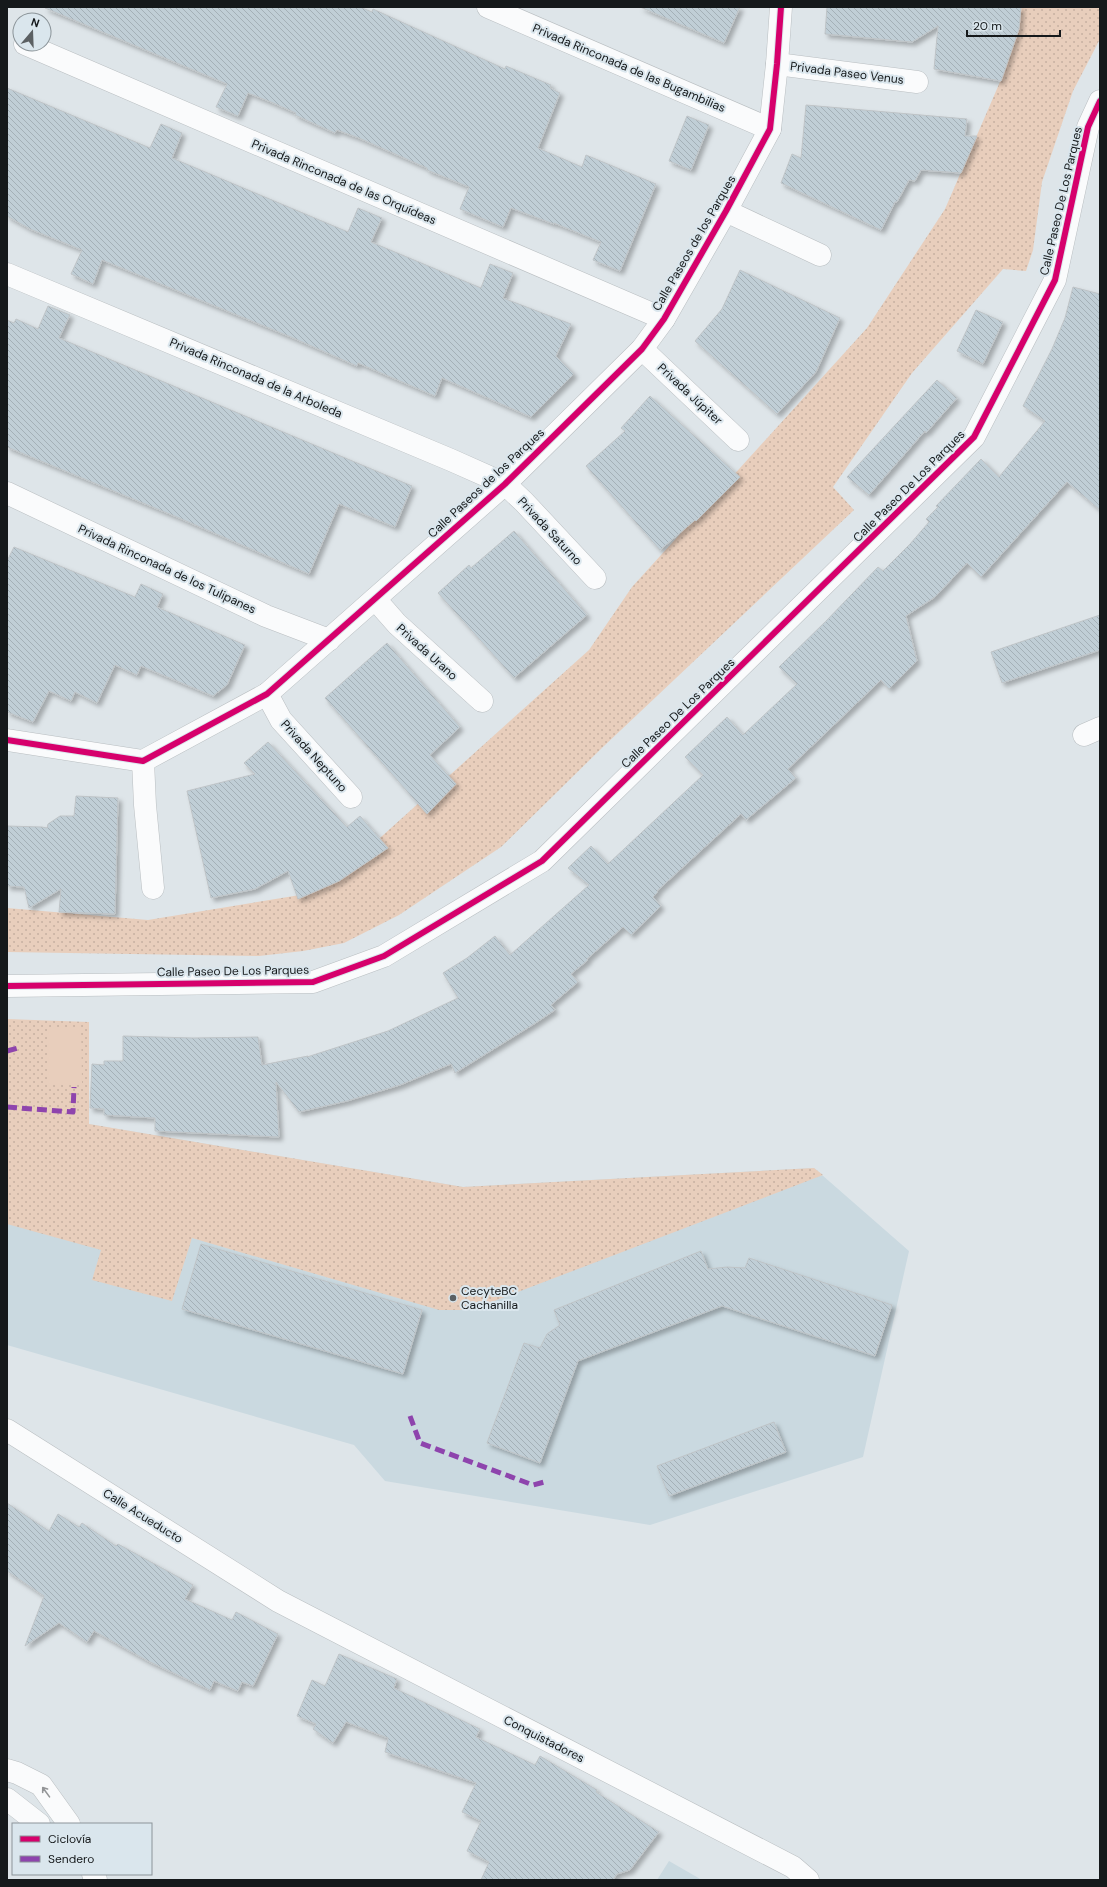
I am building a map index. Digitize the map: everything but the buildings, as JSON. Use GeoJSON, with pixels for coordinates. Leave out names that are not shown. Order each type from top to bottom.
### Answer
{"type":"FeatureCollection","features":[{"type":"Feature","properties":{"kind":"street","name":"Privada Rinconada de las Bugambilias"},"geometry":{"type":"LineString","coordinates":[[488,7],[770,129]]}},
{"type":"Feature","properties":{"kind":"street","name":"Calle Paseos de los Parques"},"geometry":{"type":"LineString","coordinates":[[143,761],[267,694],[505,484],[642,349],[664,319],[726,211],[770,129],[781,7]]}},
{"type":"Feature","properties":{"kind":"street","name":"Privada Rinconada de las Orquídeas"},"geometry":{"type":"LineString","coordinates":[[44,52],[664,319]]}},
{"type":"Feature","properties":{"kind":"street","name":"Privada Paseo Venus"},"geometry":{"type":"LineString","coordinates":[[777,64],[917,82]]}},
{"type":"Feature","properties":{"kind":"street","name":"Calle Paseo De Los Parques"},"geometry":{"type":"LineString","coordinates":[[7,986],[313,982],[384,956],[542,861],[974,437],[1055,280],[1088,127],[1100,101]]}},
{"type":"Feature","properties":{"kind":"street"},"geometry":{"type":"LineString","coordinates":[[726,211],[820,255]]}},
{"type":"Feature","properties":{"kind":"street","name":"Privada Rinconada de la Arboleda"},"geometry":{"type":"LineString","coordinates":[[7,274],[505,484]]}},
{"type":"Feature","properties":{"kind":"street","name":"Privada Júpiter"},"geometry":{"type":"LineString","coordinates":[[642,349],[738,440]]}},
{"type":"Feature","properties":{"kind":"street","name":"Privada Saturno"},"geometry":{"type":"LineString","coordinates":[[505,484],[524,502],[595,578]]}},
{"type":"Feature","properties":{"kind":"street","name":"Privada Rinconada de los Tulipanes"},"geometry":{"type":"LineString","coordinates":[[7,493],[266,616],[329,640]]}},
{"type":"Feature","properties":{"kind":"street","name":"Privada Urano"},"geometry":{"type":"LineString","coordinates":[[375,599],[397,624],[482,701]]}},
{"type":"Feature","properties":{"kind":"street","name":"Privada Neptuno"},"geometry":{"type":"LineString","coordinates":[[267,694],[281,720],[351,797]]}},
{"type":"Feature","properties":{"kind":"street"},"geometry":{"type":"LineString","coordinates":[[7,740],[143,761],[145,805],[153,888]]}},
{"type":"Feature","properties":{"kind":"street","name":"Calle Acueducto"},"geometry":{"type":"LineString","coordinates":[[7,1430],[278,1601]]}},
{"type":"Feature","properties":{"kind":"street","name":"Conquistadores"},"geometry":{"type":"LineString","coordinates":[[278,1601],[793,1867],[808,1880]]}},
{"type":"Feature","properties":{"kind":"street"},"geometry":{"type":"LineString","coordinates":[[7,1770],[17,1773],[41,1785],[68,1823]]}},
{"type":"Feature","properties":{"kind":"street"},"geometry":{"type":"LineString","coordinates":[[7,1799],[37,1823]]}},
{"type":"Feature","properties":{"kind":"shaded area"},"geometry":{"type":"Polygon","coordinates":[[[1021,7],[1100,7],[1100,39],[1073,91],[1042,182],[1033,250],[1026,271],[1003,269],[912,373],[833,487],[854,510],[604,746],[501,847],[399,915],[344,943],[303,951],[259,956],[7,952],[7,908],[148,920],[300,895],[332,881],[589,650],[632,587],[867,328],[945,209],[1006,68],[1021,7]]]}},
{"type":"Feature","properties":{"kind":"shaded area"},"geometry":{"type":"Polygon","coordinates":[[[7,1019],[89,1022],[89,1124],[463,1187],[814,1168],[823,1175],[471,1310],[439,1310],[192,1238],[172,1301],[92,1280],[101,1250],[7,1224],[7,1019]]]}},
{"type":"Feature","properties":{"kind":"shaded area"},"geometry":{"type":"Polygon","coordinates":[[[48,1029],[81,1029],[82,1083],[49,1083],[48,1029]]]}},
{"type":"Feature","properties":{"kind":"shaded area","name":"CecyteBC Cachanilla"},"geometry":{"type":"Polygon","coordinates":[[[7,1117],[88,1124],[463,1187],[814,1168],[909,1251],[863,1457],[650,1525],[385,1481],[354,1445],[7,1345],[7,1117]]]}},
{"type":"Feature","properties":{"kind":"shaded area"},"geometry":{"type":"Polygon","coordinates":[[[669,1861],[702,1880],[657,1880],[669,1861]]]}},
{"type":"Feature","properties":{"kind":"marked path"},"geometry":{"type":"LineString","coordinates":[[7,1051],[18,1048]]}},
{"type":"Feature","properties":{"kind":"marked path"},"geometry":{"type":"LineString","coordinates":[[7,1107],[73,1112],[74,1087]]}},
{"type":"Feature","properties":{"kind":"marked path"},"geometry":{"type":"LineString","coordinates":[[410,1416],[420,1443],[533,1485],[548,1481]]}},
{"type":"Feature","properties":{"kind":"cycle path"},"geometry":{"type":"LineString","coordinates":[[7,740],[143,761],[267,694],[505,484],[642,349],[664,319],[726,211],[770,129],[781,7]]}},
{"type":"Feature","properties":{"kind":"cycle path"},"geometry":{"type":"LineString","coordinates":[[7,986],[313,982],[384,956],[542,861],[974,437],[1055,280],[1088,127],[1100,101]]}},
{"type":"Feature","properties":{"kind":"place","name":"CecyteBC Cachanilla"},"geometry":{"type":"Point","coordinates":[453,1298]}}]}
